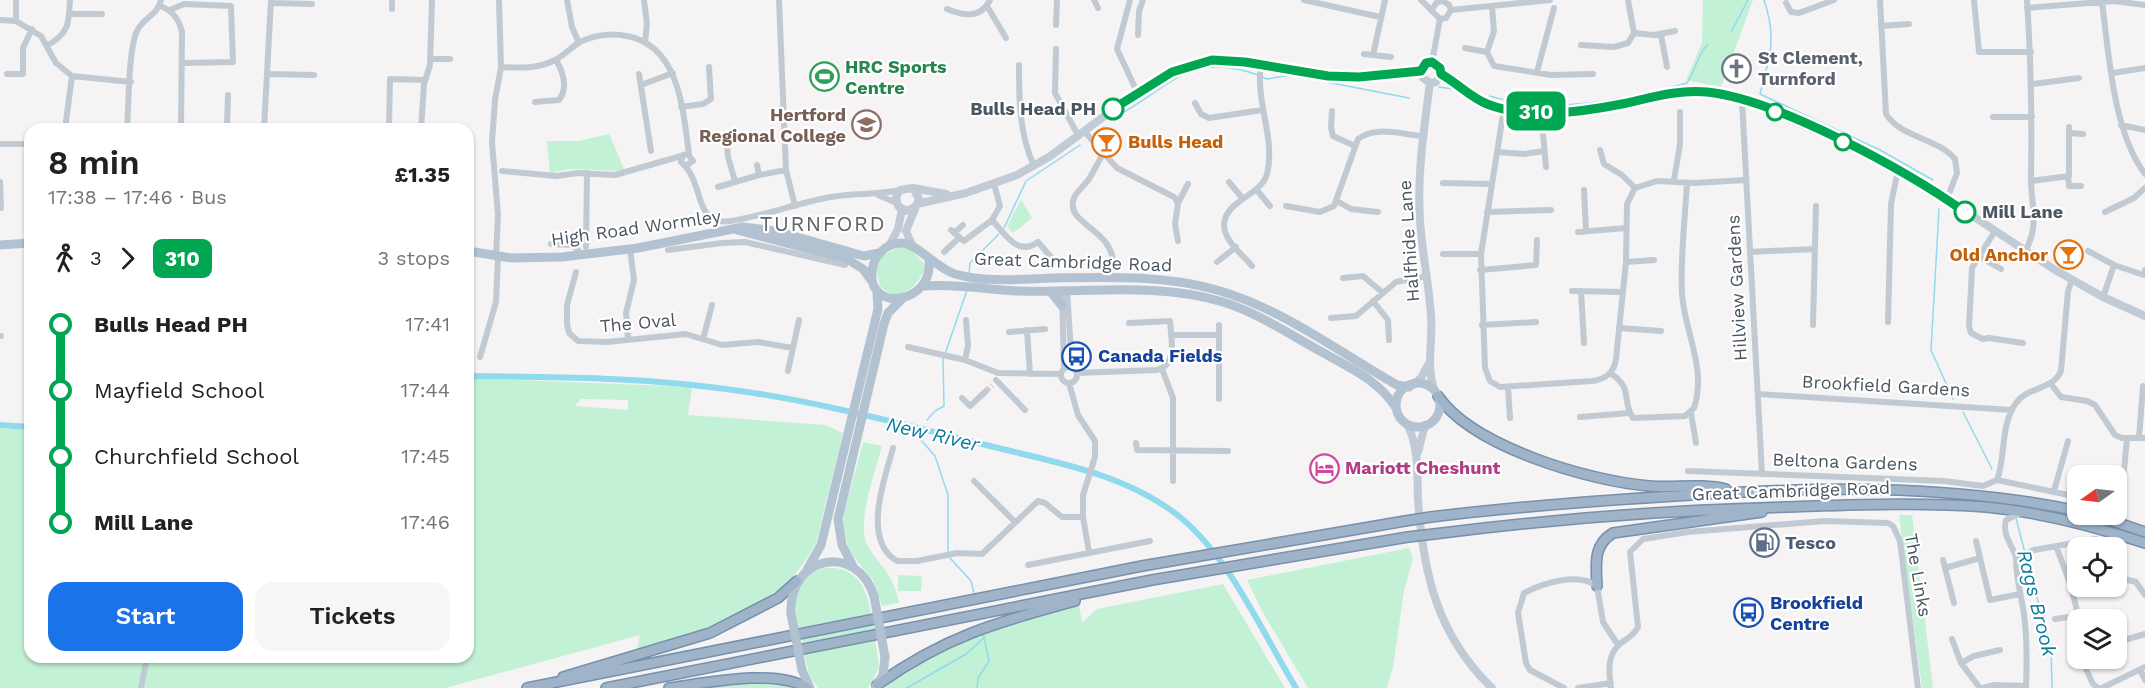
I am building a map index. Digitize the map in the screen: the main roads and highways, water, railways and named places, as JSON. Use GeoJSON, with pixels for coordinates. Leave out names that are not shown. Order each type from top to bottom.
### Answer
{"type":"FeatureCollection","features":[{"type":"Feature","properties":{"kind":"highway"},"geometry":{"type":"LineString","coordinates":[[1436,393],[1456,418],[1477,431],[1517,451],[1583,475],[1608,482],[1650,486],[1720,487],[1740,492]]}},
{"type":"Feature","properties":{"kind":"highway","name":"Great Cambridge Road"},"geometry":{"type":"LineString","coordinates":[[549,683],[1233,548],[1431,517],[1508,508],[1740,492],[1938,491],[1997,496],[2067,509]]}},
{"type":"Feature","properties":{"kind":"highway","name":"Great Cambridge Road"},"geometry":{"type":"LineString","coordinates":[[1096,591],[1408,537],[1597,517],[1716,508],[1957,505],[2024,513],[2109,531],[2145,543]]}},
{"type":"Feature","properties":{"kind":"highway"},"geometry":{"type":"LineString","coordinates":[[1597,586],[1597,551],[1603,539],[1613,532],[1746,515],[1779,507]]}},
{"type":"Feature","properties":{"kind":"highway"},"geometry":{"type":"LineString","coordinates":[[2124,525],[2145,532]]}},
{"type":"Feature","properties":{"kind":"highway"},"geometry":{"type":"LineString","coordinates":[[527,688],[549,683],[570,673],[710,633],[778,598],[797,581]]}},
{"type":"Feature","properties":{"kind":"highway"},"geometry":{"type":"LineString","coordinates":[[875,687],[906,665],[960,636],[1006,620],[1082,599],[1096,591]]}},
{"type":"Feature","properties":{"kind":"highway"},"geometry":{"type":"LineString","coordinates":[[606,688],[1096,591]]}},
{"type":"Feature","properties":{"kind":"highway"},"geometry":{"type":"LineString","coordinates":[[669,688],[772,677],[792,680],[808,688]]}},
{"type":"Feature","properties":{"kind":"main road"},"geometry":{"type":"LineString","coordinates":[[900,206],[909,211],[919,204],[994,184],[1035,166],[1137,92],[1172,72],[1197,62],[1230,60],[1261,69],[1338,77],[1421,71]]}},
{"type":"Feature","properties":{"kind":"main road"},"geometry":{"type":"LineString","coordinates":[[1432,62],[1440,68],[1441,74],[1436,82],[1430,83],[1422,77],[1421,71],[1426,63],[1432,62]]}},
{"type":"Feature","properties":{"kind":"main road"},"geometry":{"type":"LineString","coordinates":[[1441,74],[1486,103],[1504,108],[1579,111],[1695,92],[1742,100],[1796,120],[1898,170],[2072,280],[2145,316]]}},
{"type":"Feature","properties":{"kind":"main road","name":"Halfhide Lane"},"geometry":{"type":"LineString","coordinates":[[1430,83],[1420,207],[1432,319],[1429,362],[1436,393]]}},
{"type":"Feature","properties":{"kind":"main road"},"geometry":{"type":"LineString","coordinates":[[889,246],[898,229],[900,206],[896,196],[900,190],[913,188],[949,195]]}},
{"type":"Feature","properties":{"kind":"main road"},"geometry":{"type":"LineString","coordinates":[[875,687],[883,675],[885,657],[874,596],[866,579],[854,568],[842,545],[838,519],[888,313],[902,299],[924,286],[930,272],[929,261],[913,246],[906,231],[919,204],[918,194],[913,188]]}},
{"type":"Feature","properties":{"kind":"main road","name":"High Road Wormley"},"geometry":{"type":"LineString","coordinates":[[474,252],[526,259],[579,256],[630,249],[742,227],[757,227],[864,256],[879,254]]}},
{"type":"Feature","properties":{"kind":"main road"},"geometry":{"type":"LineString","coordinates":[[736,230],[778,245],[852,261],[863,269],[877,292],[878,309],[821,545],[807,570],[797,581],[790,599],[802,670],[808,688]]}},
{"type":"Feature","properties":{"kind":"main road"},"geometry":{"type":"LineString","coordinates":[[778,245],[783,237],[790,236]]}},
{"type":"Feature","properties":{"kind":"main road"},"geometry":{"type":"LineString","coordinates":[[0,245],[24,243]]}},
{"type":"Feature","properties":{"kind":"main road"},"geometry":{"type":"LineString","coordinates":[[871,280],[873,263],[879,254],[889,246],[899,243],[913,246]]}},
{"type":"Feature","properties":{"kind":"main road","name":"Great Cambridge Road"},"geometry":{"type":"LineString","coordinates":[[929,261],[961,275],[973,277],[1044,280],[1066,287],[1167,292],[1198,296],[1233,306],[1263,319],[1373,382],[1386,393],[1396,408]]}},
{"type":"Feature","properties":{"kind":"main road","name":"Great Cambridge Road"},"geometry":{"type":"LineString","coordinates":[[924,286],[1050,291],[1066,287],[1158,280],[1217,290],[1270,311],[1390,381],[1411,386]]}},
{"type":"Feature","properties":{"kind":"main road"},"geometry":{"type":"LineString","coordinates":[[1050,291],[1062,306]]}},
{"type":"Feature","properties":{"kind":"main road"},"geometry":{"type":"LineString","coordinates":[[877,292],[890,299],[902,299]]}},
{"type":"Feature","properties":{"kind":"main road"},"geometry":{"type":"LineString","coordinates":[[1429,362],[1421,378],[1399,396],[1396,408],[1398,416],[1408,426],[1416,458],[1422,543],[1436,604],[1447,631],[1462,654],[1492,688]]}},
{"type":"Feature","properties":{"kind":"main road"},"geometry":{"type":"LineString","coordinates":[[1408,426],[1425,424],[1438,414],[1436,393],[1423,384],[1411,386]]}},
{"type":"Feature","properties":{"kind":"main road"},"geometry":{"type":"LineString","coordinates":[[1416,458],[1425,424]]}},
{"type":"Feature","properties":{"kind":"main road"},"geometry":{"type":"LineString","coordinates":[[807,570],[831,562],[854,568]]}},
{"type":"Feature","properties":{"kind":"waterway"},"geometry":{"type":"LineString","coordinates":[[1731,32],[1748,0]]}},
{"type":"Feature","properties":{"kind":"waterway","name":"Rags Brook"},"geometry":{"type":"LineString","coordinates":[[1764,0],[1770,26],[1771,47],[1760,94],[1880,150],[1933,180]]}},
{"type":"Feature","properties":{"kind":"waterway"},"geometry":{"type":"LineString","coordinates":[[1490,96],[1514,102],[1564,105],[1614,99],[1663,89],[1687,83],[1701,53],[1708,44]]}},
{"type":"Feature","properties":{"kind":"waterway"},"geometry":{"type":"LineString","coordinates":[[1115,117],[1166,84],[1197,70],[1214,67],[1234,68],[1258,75]]}},
{"type":"Feature","properties":{"kind":"waterway"},"geometry":{"type":"LineString","coordinates":[[1262,77],[1267,79],[1290,75],[1409,98]]}},
{"type":"Feature","properties":{"kind":"waterway"},"geometry":{"type":"LineString","coordinates":[[1439,87],[1453,89]]}},
{"type":"Feature","properties":{"kind":"waterway"},"geometry":{"type":"LineString","coordinates":[[1094,134],[1104,127]]}},
{"type":"Feature","properties":{"kind":"waterway"},"geometry":{"type":"LineString","coordinates":[[1004,228],[1026,181],[1080,145]]}},
{"type":"Feature","properties":{"kind":"waterway","name":"Rags Brook"},"geometry":{"type":"LineString","coordinates":[[1939,209],[1931,350],[1953,399]]}},
{"type":"Feature","properties":{"kind":"waterway"},"geometry":{"type":"LineString","coordinates":[[969,274],[970,263],[999,234]]}},
{"type":"Feature","properties":{"kind":"waterway"},"geometry":{"type":"LineString","coordinates":[[945,354],[967,290]]}},
{"type":"Feature","properties":{"kind":"waterway"},"geometry":{"type":"LineString","coordinates":[[927,420],[935,411],[944,406],[943,358]]}},
{"type":"Feature","properties":{"kind":"waterway","name":"New River"},"geometry":{"type":"LineString","coordinates":[[474,376],[625,380],[687,384],[752,393],[887,420],[1062,464],[1112,479],[1159,502],[1198,534],[1230,574],[1296,688]]}},
{"type":"Feature","properties":{"kind":"waterway","name":"Rags Brook"},"geometry":{"type":"LineString","coordinates":[[1963,412],[1992,469]]}},
{"type":"Feature","properties":{"kind":"waterway","name":"New River"},"geometry":{"type":"LineString","coordinates":[[0,425],[24,427]]}},
{"type":"Feature","properties":{"kind":"waterway"},"geometry":{"type":"LineString","coordinates":[[920,439],[935,456],[948,495],[948,553]]}},
{"type":"Feature","properties":{"kind":"waterway","name":"Rags Brook"},"geometry":{"type":"LineString","coordinates":[[2016,518],[2025,553]]}},
{"type":"Feature","properties":{"kind":"waterway"},"geometry":{"type":"LineString","coordinates":[[949,557],[971,581],[974,593]]}},
{"type":"Feature","properties":{"kind":"waterway","name":"Rags Brook"},"geometry":{"type":"LineString","coordinates":[[2026,558],[2051,648],[2052,688]]}},
{"type":"Feature","properties":{"kind":"waterway"},"geometry":{"type":"LineString","coordinates":[[977,688],[978,678],[989,661],[983,633]]}},
{"type":"Feature","properties":{"kind":"waterway"},"geometry":{"type":"LineString","coordinates":[[907,688],[966,654],[985,637]]}},
{"type":"Feature","properties":{"kind":"tunnel"},"geometry":{"type":"LineString","coordinates":[[985,392],[992,385]]}},
{"type":"Feature","properties":{"kind":"place","name":"St Clement, Turnford"},"geometry":{"type":"Point","coordinates":[1737,68]}},
{"type":"Feature","properties":{"kind":"place","name":"HRC Sports Centre"},"geometry":{"type":"Point","coordinates":[824,77]}},
{"type":"Feature","properties":{"kind":"place","name":"Bulls Head PH"},"geometry":{"type":"Point","coordinates":[1113,109]}},
{"type":"Feature","properties":{"kind":"place","name":"Hertford Regional College"},"geometry":{"type":"Point","coordinates":[867,125]}},
{"type":"Feature","properties":{"kind":"place","name":"Bulls Head"},"geometry":{"type":"Point","coordinates":[1107,142]}},
{"type":"Feature","properties":{"kind":"place","name":"Mill Lane"},"geometry":{"type":"Point","coordinates":[1965,212]}},
{"type":"Feature","properties":{"kind":"place","name":"Old Anchor"},"geometry":{"type":"Point","coordinates":[2069,255]}},
{"type":"Feature","properties":{"kind":"place","name":"Canada Fields"},"geometry":{"type":"Point","coordinates":[1077,356]}},
{"type":"Feature","properties":{"kind":"place","name":"Mariott Cheshunt"},"geometry":{"type":"Point","coordinates":[1324,468]}},
{"type":"Feature","properties":{"kind":"place","name":"Tesco"},"geometry":{"type":"Point","coordinates":[1764,543]}},
{"type":"Feature","properties":{"kind":"place","name":"Brookfield Centre"},"geometry":{"type":"Point","coordinates":[1749,613]}},
{"type":"Feature","properties":{"kind":"district","name":"TURNFORD"},"geometry":{"type":"Point","coordinates":[823,224]}}]}
